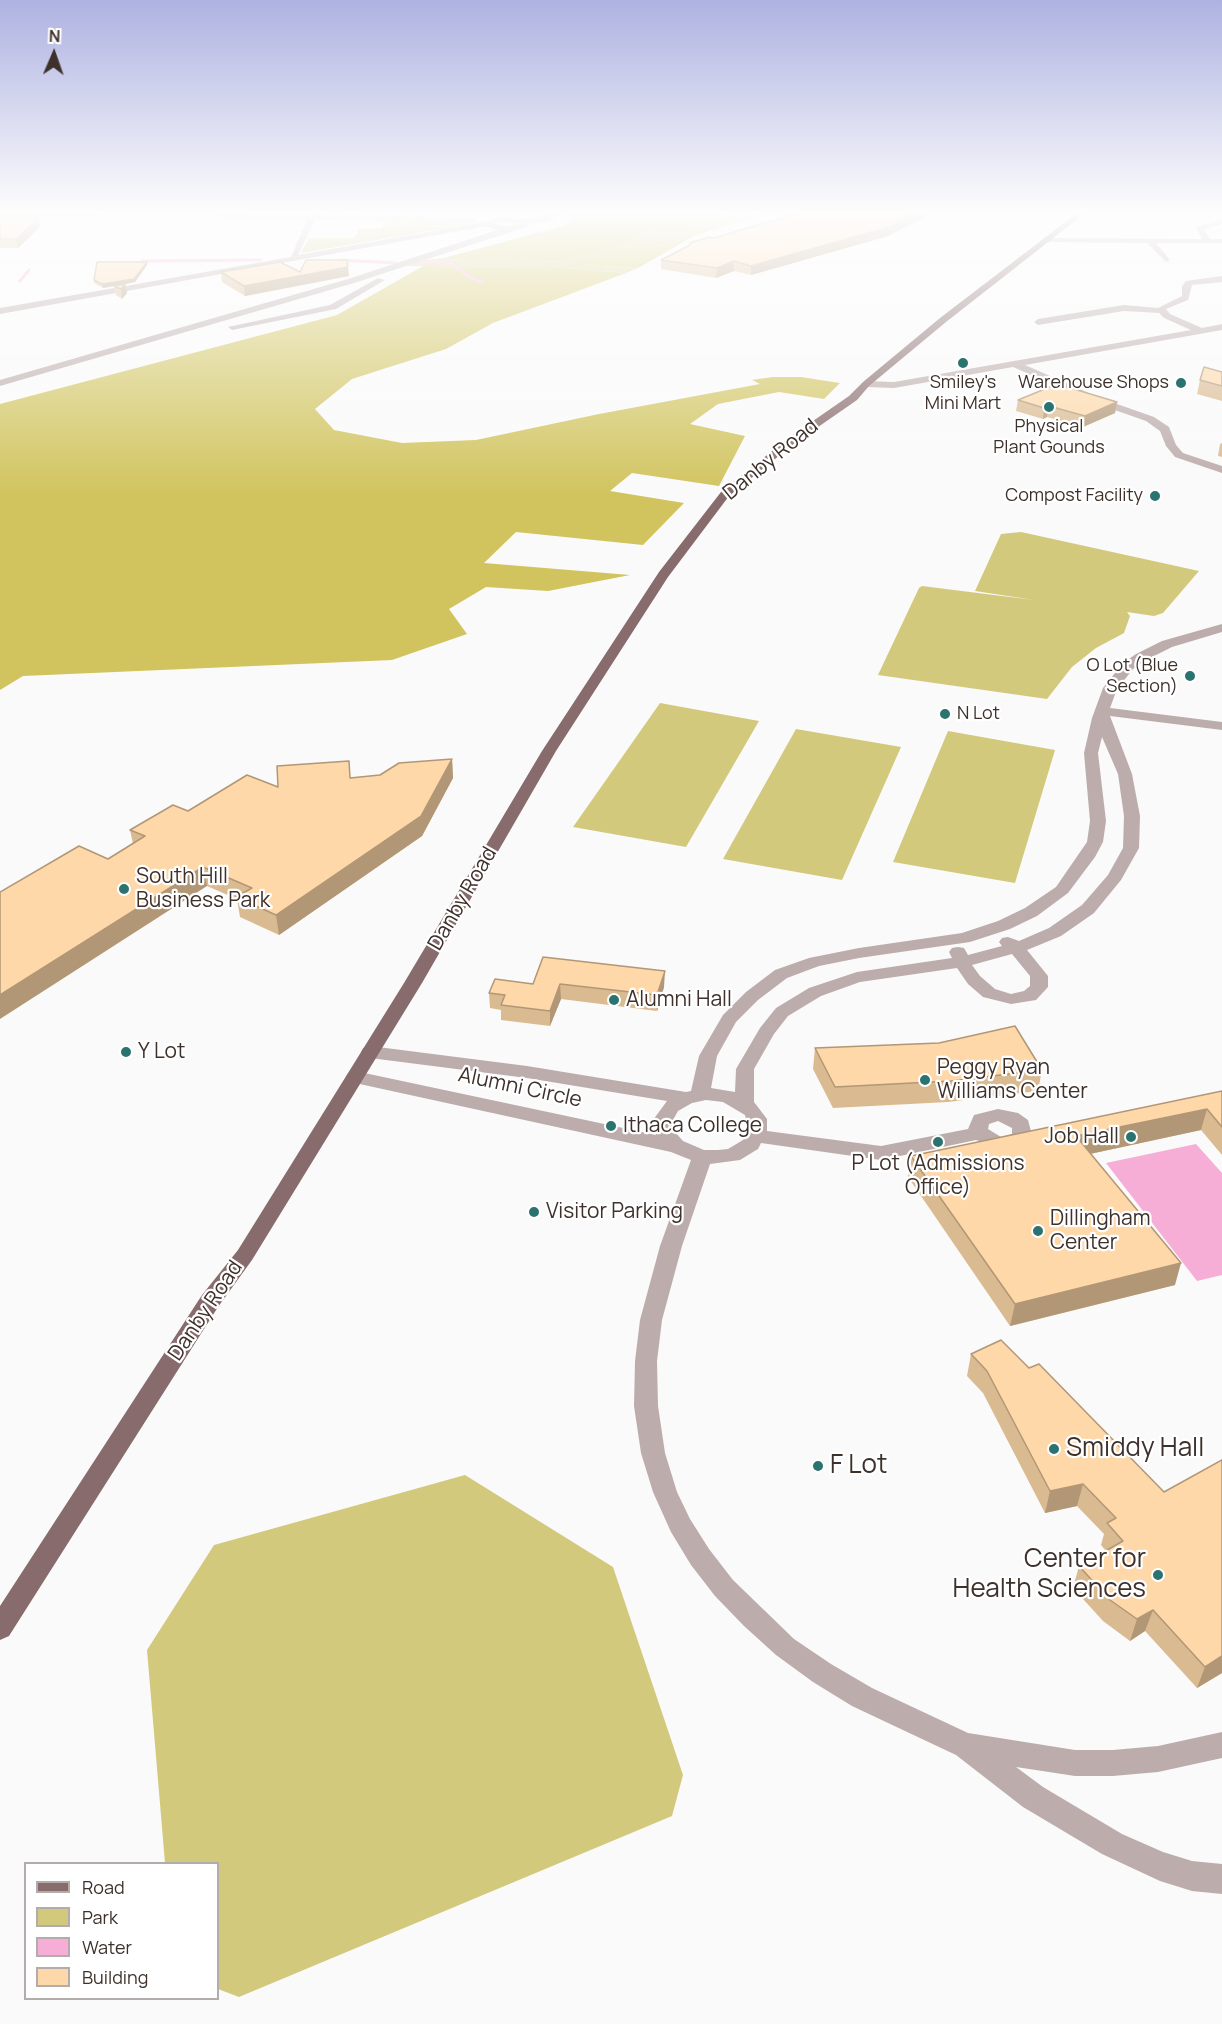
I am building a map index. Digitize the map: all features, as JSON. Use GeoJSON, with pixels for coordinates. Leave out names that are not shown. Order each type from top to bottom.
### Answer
{"type":"FeatureCollection","features":[{"type":"Feature","properties":{"kind":"main road","name":"Danby Road"},"geometry":{"type":"LineString","coordinates":[[0,1628],[210,1301],[245,1254],[355,1077],[549,751],[663,575],[724,495],[791,441],[853,398],[866,384],[963,304]]}},
{"type":"Feature","properties":{"kind":"street"},"geometry":{"type":"LineString","coordinates":[[0,311],[37,304]]}},
{"type":"Feature","properties":{"kind":"street"},"geometry":{"type":"LineString","coordinates":[[0,383],[269,304]]}},
{"type":"Feature","properties":{"kind":"street"},"geometry":{"type":"LineString","coordinates":[[158,337],[179,336],[338,304]]}},
{"type":"Feature","properties":{"kind":"street"},"geometry":{"type":"LineString","coordinates":[[1162,311],[1164,306],[1168,304]]}},
{"type":"Feature","properties":{"kind":"street"},"geometry":{"type":"LineString","coordinates":[[1038,322],[1124,309],[1162,311],[1202,331]]}},
{"type":"Feature","properties":{"kind":"street"},"geometry":{"type":"LineString","coordinates":[[866,384],[894,385],[1222,327]]}},
{"type":"Feature","properties":{"kind":"street"},"geometry":{"type":"LineString","coordinates":[[1013,363],[1096,400],[1150,419],[1165,429],[1171,446],[1179,455],[1222,470]]}},
{"type":"Feature","properties":{"kind":"street"},"geometry":{"type":"LineString","coordinates":[[693,1097],[708,1056],[729,1019],[752,996],[781,974],[815,962],[954,939],[989,930],[1031,912],[1062,890],[1088,857],[1095,842],[1098,821],[1091,753],[1110,688],[1118,677],[1141,657],[1167,644],[1222,628]]}},
{"type":"Feature","properties":{"kind":"street"},"geometry":{"type":"LineString","coordinates":[[1102,711],[1222,726]]}},
{"type":"Feature","properties":{"kind":"street"},"geometry":{"type":"LineString","coordinates":[[744,1104],[746,1069],[766,1032],[782,1012],[816,992],[857,977],[962,962],[1017,947],[1055,932],[1088,909],[1115,877],[1131,848],[1132,816],[1125,774],[1105,727],[1102,711]]}},
{"type":"Feature","properties":{"kind":"street"},"geometry":{"type":"LineString","coordinates":[[954,939],[962,962],[974,980],[989,993],[1011,999],[1030,996],[1039,987],[1039,976],[1017,947],[989,930]]}},
{"type":"Feature","properties":{"kind":"street","name":"Alumni Circle"},"geometry":{"type":"LineString","coordinates":[[370,1052],[527,1072],[693,1097]]}},
{"type":"Feature","properties":{"kind":"street","name":"Alumni Circle"},"geometry":{"type":"LineString","coordinates":[[355,1077],[676,1146]]}},
{"type":"Feature","properties":{"kind":"street"},"geometry":{"type":"LineString","coordinates":[[727,1096],[744,1104],[757,1119],[756,1136],[752,1144],[733,1155],[702,1157],[676,1146],[665,1134],[663,1120],[671,1107],[693,1097],[727,1096]]}},
{"type":"Feature","properties":{"kind":"street"},"geometry":{"type":"LineString","coordinates":[[756,1136],[881,1153],[980,1133]]}},
{"type":"Feature","properties":{"kind":"street"},"geometry":{"type":"LineString","coordinates":[[702,1157],[671,1246],[651,1320],[646,1361],[648,1418],[653,1453],[665,1492],[685,1533],[724,1588],[785,1647],[822,1673],[862,1697],[966,1746],[1033,1797],[1112,1844],[1160,1866],[1192,1876],[1222,1879]]}},
{"type":"Feature","properties":{"kind":"street"},"geometry":{"type":"LineString","coordinates":[[966,1746],[1075,1763],[1113,1763],[1158,1759],[1222,1745]]}},
{"type":"Feature","properties":{"kind":"green space"},"geometry":{"type":"Polygon","coordinates":[[[1021,532],[1199,571],[1163,613],[1154,616],[1127,612],[1130,616],[1124,633],[1096,648],[1072,667],[1047,699],[878,675],[919,588],[922,586],[1034,600],[975,591],[1001,534],[1021,532]]]}},
{"type":"Feature","properties":{"kind":"green space"},"geometry":{"type":"Polygon","coordinates":[[[660,703],[759,721],[686,847],[573,827],[660,703]]]}},
{"type":"Feature","properties":{"kind":"green space"},"geometry":{"type":"Polygon","coordinates":[[[796,729],[901,747],[842,880],[723,859],[796,729]]]}},
{"type":"Feature","properties":{"kind":"green space"},"geometry":{"type":"Polygon","coordinates":[[[948,731],[1055,750],[1015,883],[893,862],[948,731]]]}},
{"type":"Feature","properties":{"kind":"green space"},"geometry":{"type":"Polygon","coordinates":[[[465,1475],[613,1567],[683,1775],[672,1816],[239,1997],[219,1989],[219,1862],[165,1862],[147,1650],[214,1545],[465,1475]]]}},
{"type":"Feature","properties":{"kind":"shaded area"},"geometry":{"type":"Polygon","coordinates":[[[356,304],[542,304],[493,323],[446,349],[352,379],[315,409],[334,430],[402,443],[476,440],[760,384],[752,380],[772,377],[801,377],[840,383],[824,399],[779,392],[718,404],[690,424],[745,436],[719,486],[632,473],[610,491],[684,503],[643,545],[516,532],[484,563],[630,575],[548,591],[486,587],[449,609],[467,634],[392,660],[23,676],[0,690],[0,404],[337,315],[356,304]]]}},
{"type":"Feature","properties":{"kind":"water"},"geometry":{"type":"Polygon","coordinates":[[[1196,1144],[1222,1173],[1222,1275],[1197,1281],[1106,1163],[1196,1144]]]}},
{"type":"Feature","properties":{"kind":"building"},"geometry":{"type":"Polygon","coordinates":[[[1204,367],[1222,372],[1222,386],[1200,380],[1204,367]]]}},
{"type":"Feature","properties":{"kind":"building"},"geometry":{"type":"Polygon","coordinates":[[[1057,384],[1117,402],[1085,416],[1018,400],[1057,384]]]}},
{"type":"Feature","properties":{"kind":"building","name":"South Hill Business Park"},"geometry":{"type":"Polygon","coordinates":[[[452,759],[421,816],[276,915],[236,897],[252,888],[203,867],[0,995],[0,892],[79,846],[108,859],[145,836],[130,830],[173,805],[188,811],[247,775],[278,787],[277,766],[349,761],[350,778],[380,775],[399,763],[452,759]]]}},
{"type":"Feature","properties":{"kind":"building"},"geometry":{"type":"Polygon","coordinates":[[[543,957],[665,971],[657,995],[560,984],[550,1011],[501,1005],[505,995],[489,993],[495,979],[533,984],[543,957]]]}},
{"type":"Feature","properties":{"kind":"building"},"geometry":{"type":"Polygon","coordinates":[[[1015,1026],[1042,1070],[951,1081],[835,1087],[815,1048],[939,1043],[1015,1026]]]}},
{"type":"Feature","properties":{"kind":"building","name":"Dillingham Center"},"geometry":{"type":"Polygon","coordinates":[[[1222,1091],[1222,1127],[1207,1109],[1076,1136],[1181,1263],[1015,1304],[911,1156],[1222,1091]]]}},
{"type":"Feature","properties":{"kind":"building"},"geometry":{"type":"Polygon","coordinates":[[[1001,1340],[1029,1368],[1039,1364],[1164,1492],[1222,1460],[1222,1656],[1205,1667],[1153,1610],[1137,1619],[1110,1600],[1079,1566],[1123,1541],[1107,1523],[1116,1518],[1083,1484],[1050,1491],[987,1371],[971,1354],[1001,1340]]]}},
{"type":"Feature","properties":{"kind":"place","name":"Smiley's Mini Mart"},"geometry":{"type":"Point","coordinates":[963,363]}},
{"type":"Feature","properties":{"kind":"place","name":"Warehouse Shops"},"geometry":{"type":"Point","coordinates":[1181,383]}},
{"type":"Feature","properties":{"kind":"place","name":"Physical Plant Gounds"},"geometry":{"type":"Point","coordinates":[1049,407]}},
{"type":"Feature","properties":{"kind":"place","name":"Compost Facility"},"geometry":{"type":"Point","coordinates":[1155,496]}},
{"type":"Feature","properties":{"kind":"place","name":"O Lot (Blue Section)"},"geometry":{"type":"Point","coordinates":[1190,676]}},
{"type":"Feature","properties":{"kind":"place","name":"N Lot"},"geometry":{"type":"Point","coordinates":[945,714]}},
{"type":"Feature","properties":{"kind":"place","name":"South Hill Business Park"},"geometry":{"type":"Point","coordinates":[124,889]}},
{"type":"Feature","properties":{"kind":"place","name":"Alumni Hall"},"geometry":{"type":"Point","coordinates":[614,1000]}},
{"type":"Feature","properties":{"kind":"place","name":"Y Lot"},"geometry":{"type":"Point","coordinates":[126,1052]}},
{"type":"Feature","properties":{"kind":"place","name":"Peggy Ryan Williams Center"},"geometry":{"type":"Point","coordinates":[925,1080]}},
{"type":"Feature","properties":{"kind":"place","name":"Ithaca College"},"geometry":{"type":"Point","coordinates":[611,1126]}},
{"type":"Feature","properties":{"kind":"place","name":"Job Hall"},"geometry":{"type":"Point","coordinates":[1131,1137]}},
{"type":"Feature","properties":{"kind":"place","name":"P Lot (Admissions Office)"},"geometry":{"type":"Point","coordinates":[938,1142]}},
{"type":"Feature","properties":{"kind":"place","name":"Visitor Parking"},"geometry":{"type":"Point","coordinates":[534,1212]}},
{"type":"Feature","properties":{"kind":"place","name":"Dillingham Center"},"geometry":{"type":"Point","coordinates":[1038,1231]}},
{"type":"Feature","properties":{"kind":"place","name":"Smiddy Hall"},"geometry":{"type":"Point","coordinates":[1054,1449]}},
{"type":"Feature","properties":{"kind":"place","name":"F Lot"},"geometry":{"type":"Point","coordinates":[818,1466]}},
{"type":"Feature","properties":{"kind":"place","name":"Center for Health Sciences"},"geometry":{"type":"Point","coordinates":[1158,1575]}}]}
